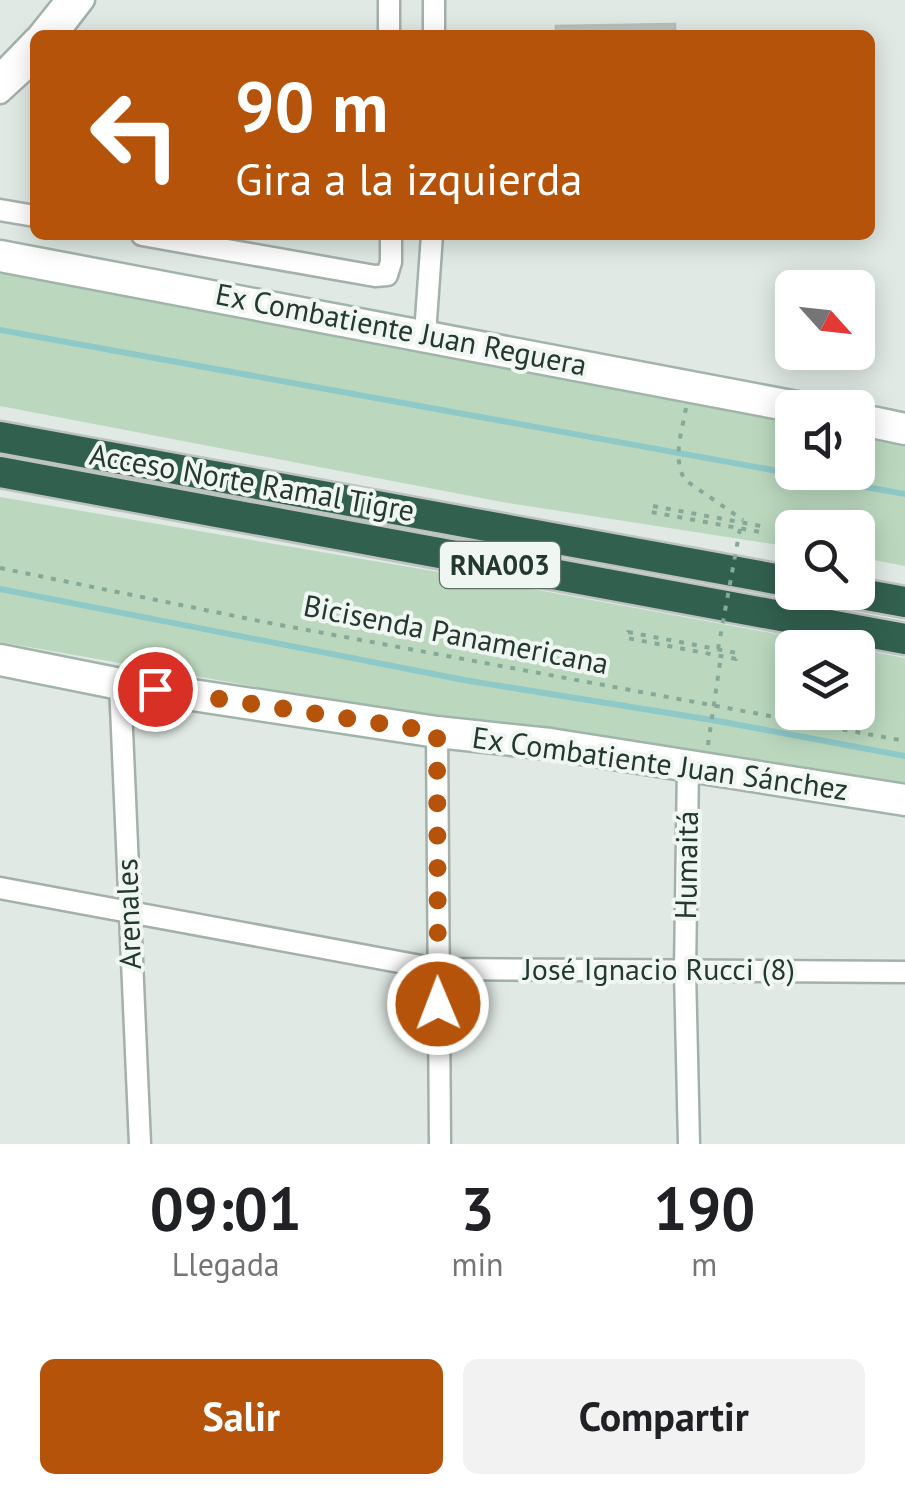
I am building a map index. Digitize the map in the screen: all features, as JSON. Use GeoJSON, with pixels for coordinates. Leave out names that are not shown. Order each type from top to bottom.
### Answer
{"type":"FeatureCollection","features":[{"type":"Feature","properties":{"kind":"highway","name":"Acceso Norte Ramal Tigre"},"geometry":{"type":"LineString","coordinates":[[0,434],[775,579]]}},
{"type":"Feature","properties":{"kind":"highway","name":"Acceso Norte Ramal Tigre"},"geometry":{"type":"LineString","coordinates":[[0,475],[905,639]]}},
{"type":"Feature","properties":{"kind":"highway"},"geometry":{"type":"LineString","coordinates":[[875,597],[905,602]]}},
{"type":"Feature","properties":{"kind":"street"},"geometry":{"type":"LineString","coordinates":[[41,30],[66,0]]}},
{"type":"Feature","properties":{"kind":"street"},"geometry":{"type":"LineString","coordinates":[[61,30],[84,0]]}},
{"type":"Feature","properties":{"kind":"street"},"geometry":{"type":"LineString","coordinates":[[388,0],[389,30]]}},
{"type":"Feature","properties":{"kind":"street"},"geometry":{"type":"LineString","coordinates":[[434,0],[434,30]]}},
{"type":"Feature","properties":{"kind":"street"},"geometry":{"type":"LineString","coordinates":[[0,74],[30,42]]}},
{"type":"Feature","properties":{"kind":"street"},"geometry":{"type":"LineString","coordinates":[[0,93],[30,66]]}},
{"type":"Feature","properties":{"kind":"street"},"geometry":{"type":"LineString","coordinates":[[0,210],[30,215]]}},
{"type":"Feature","properties":{"kind":"street"},"geometry":{"type":"LineString","coordinates":[[170,240],[375,276],[387,274],[390,240]]}},
{"type":"Feature","properties":{"kind":"street"},"geometry":{"type":"LineString","coordinates":[[425,334],[432,240]]}},
{"type":"Feature","properties":{"kind":"street","name":"Ex Combatiente Juan Reguera"},"geometry":{"type":"LineString","coordinates":[[0,256],[775,402]]}},
{"type":"Feature","properties":{"kind":"street"},"geometry":{"type":"LineString","coordinates":[[875,423],[905,430]]}},
{"type":"Feature","properties":{"kind":"street","name":"Ex Combatiente Juan Sánchez"},"geometry":{"type":"LineString","coordinates":[[0,660],[120,684],[437,732],[550,744],[905,800]]}},
{"type":"Feature","properties":{"kind":"street","name":"Arenales"},"geometry":{"type":"LineString","coordinates":[[120,684],[140,1144]]}},
{"type":"Feature","properties":{"kind":"street"},"geometry":{"type":"LineString","coordinates":[[437,732],[440,1144]]}},
{"type":"Feature","properties":{"kind":"street","name":"Humaitá"},"geometry":{"type":"LineString","coordinates":[[688,766],[685,971],[689,1144]]}},
{"type":"Feature","properties":{"kind":"street","name":"José Ignacio Rucci (8)"},"geometry":{"type":"LineString","coordinates":[[0,888],[438,969],[905,972]]}},
{"type":"Feature","properties":{"kind":"path"},"geometry":{"type":"LineString","coordinates":[[690,385],[677,460],[685,480],[747,524]]}},
{"type":"Feature","properties":{"kind":"path"},"geometry":{"type":"LineString","coordinates":[[652,506],[761,526],[760,532],[740,529],[651,512],[652,506]]}},
{"type":"Feature","properties":{"kind":"path"},"geometry":{"type":"LineString","coordinates":[[718,649],[740,529]]}},
{"type":"Feature","properties":{"kind":"path","name":"Bicisenda Panamericana"},"geometry":{"type":"LineString","coordinates":[[0,568],[712,709],[905,741]]}},
{"type":"Feature","properties":{"kind":"path"},"geometry":{"type":"LineString","coordinates":[[628,632],[718,649],[737,652],[736,659],[628,638],[628,632]]}},
{"type":"Feature","properties":{"kind":"path"},"geometry":{"type":"LineString","coordinates":[[710,725],[721,656]]}},
{"type":"Feature","properties":{"kind":"green space"},"geometry":{"type":"Polygon","coordinates":[[[0,260],[775,411],[775,490],[875,490],[875,430],[905,436],[905,566],[875,560],[875,510],[775,510],[775,544],[502,502],[0,406],[0,260]]]}},
{"type":"Feature","properties":{"kind":"green space"},"geometry":{"type":"Polygon","coordinates":[[[0,497],[775,634],[775,730],[875,730],[875,652],[905,658],[905,784],[423,716],[0,642],[0,497]]]}},
{"type":"Feature","properties":{"kind":"building"},"geometry":{"type":"Polygon","coordinates":[[[675,24],[675,30],[556,30],[556,26],[675,24]]]}},
{"type":"Feature","properties":{"kind":"waterway"},"geometry":{"type":"LineString","coordinates":[[0,330],[905,494]]}},
{"type":"Feature","properties":{"kind":"waterway"},"geometry":{"type":"LineString","coordinates":[[0,589],[464,680],[905,756]]}},
{"type":"Feature","properties":{"kind":"route"},"geometry":{"type":"LineString","coordinates":[[155,689],[437,732],[438,1004]]}}]}
